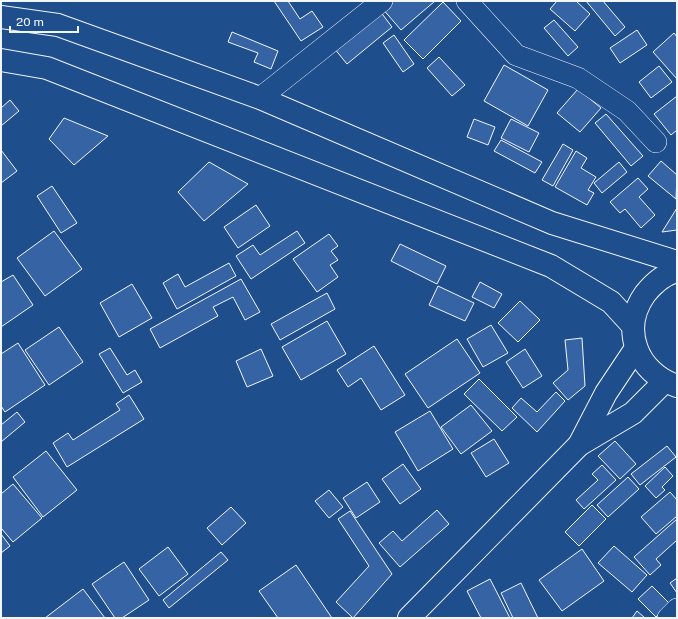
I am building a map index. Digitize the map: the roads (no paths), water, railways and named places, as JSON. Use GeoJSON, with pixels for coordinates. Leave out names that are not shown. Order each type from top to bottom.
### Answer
{"type":"FeatureCollection","features":[{"type":"Feature","properties":{"kind":"main road"},"geometry":{"type":"LineString","coordinates":[[1,16],[58,25],[260,98],[552,222],[677,262]]}},
{"type":"Feature","properties":{"kind":"main road"},"geometry":{"type":"LineString","coordinates":[[1,60],[47,68],[551,266],[611,302],[633,326]]}},
{"type":"Feature","properties":{"kind":"main road"},"geometry":{"type":"LineString","coordinates":[[409,618],[579,445],[633,413],[671,384],[647,368],[636,348],[633,326],[638,304],[652,285],[671,272],[677,271]]}},
{"type":"Feature","properties":{"kind":"main road"},"geometry":{"type":"LineString","coordinates":[[579,445],[606,393],[636,348]]}},
{"type":"Feature","properties":{"kind":"street"},"geometry":{"type":"LineString","coordinates":[[260,98],[382,1]]}},
{"type":"Feature","properties":{"kind":"street"},"geometry":{"type":"LineString","coordinates":[[467,1],[516,55],[578,78],[628,111],[656,142]]}},
{"type":"Feature","properties":{"kind":"street"},"geometry":{"type":"LineString","coordinates":[[668,618],[677,609]]}}]}
